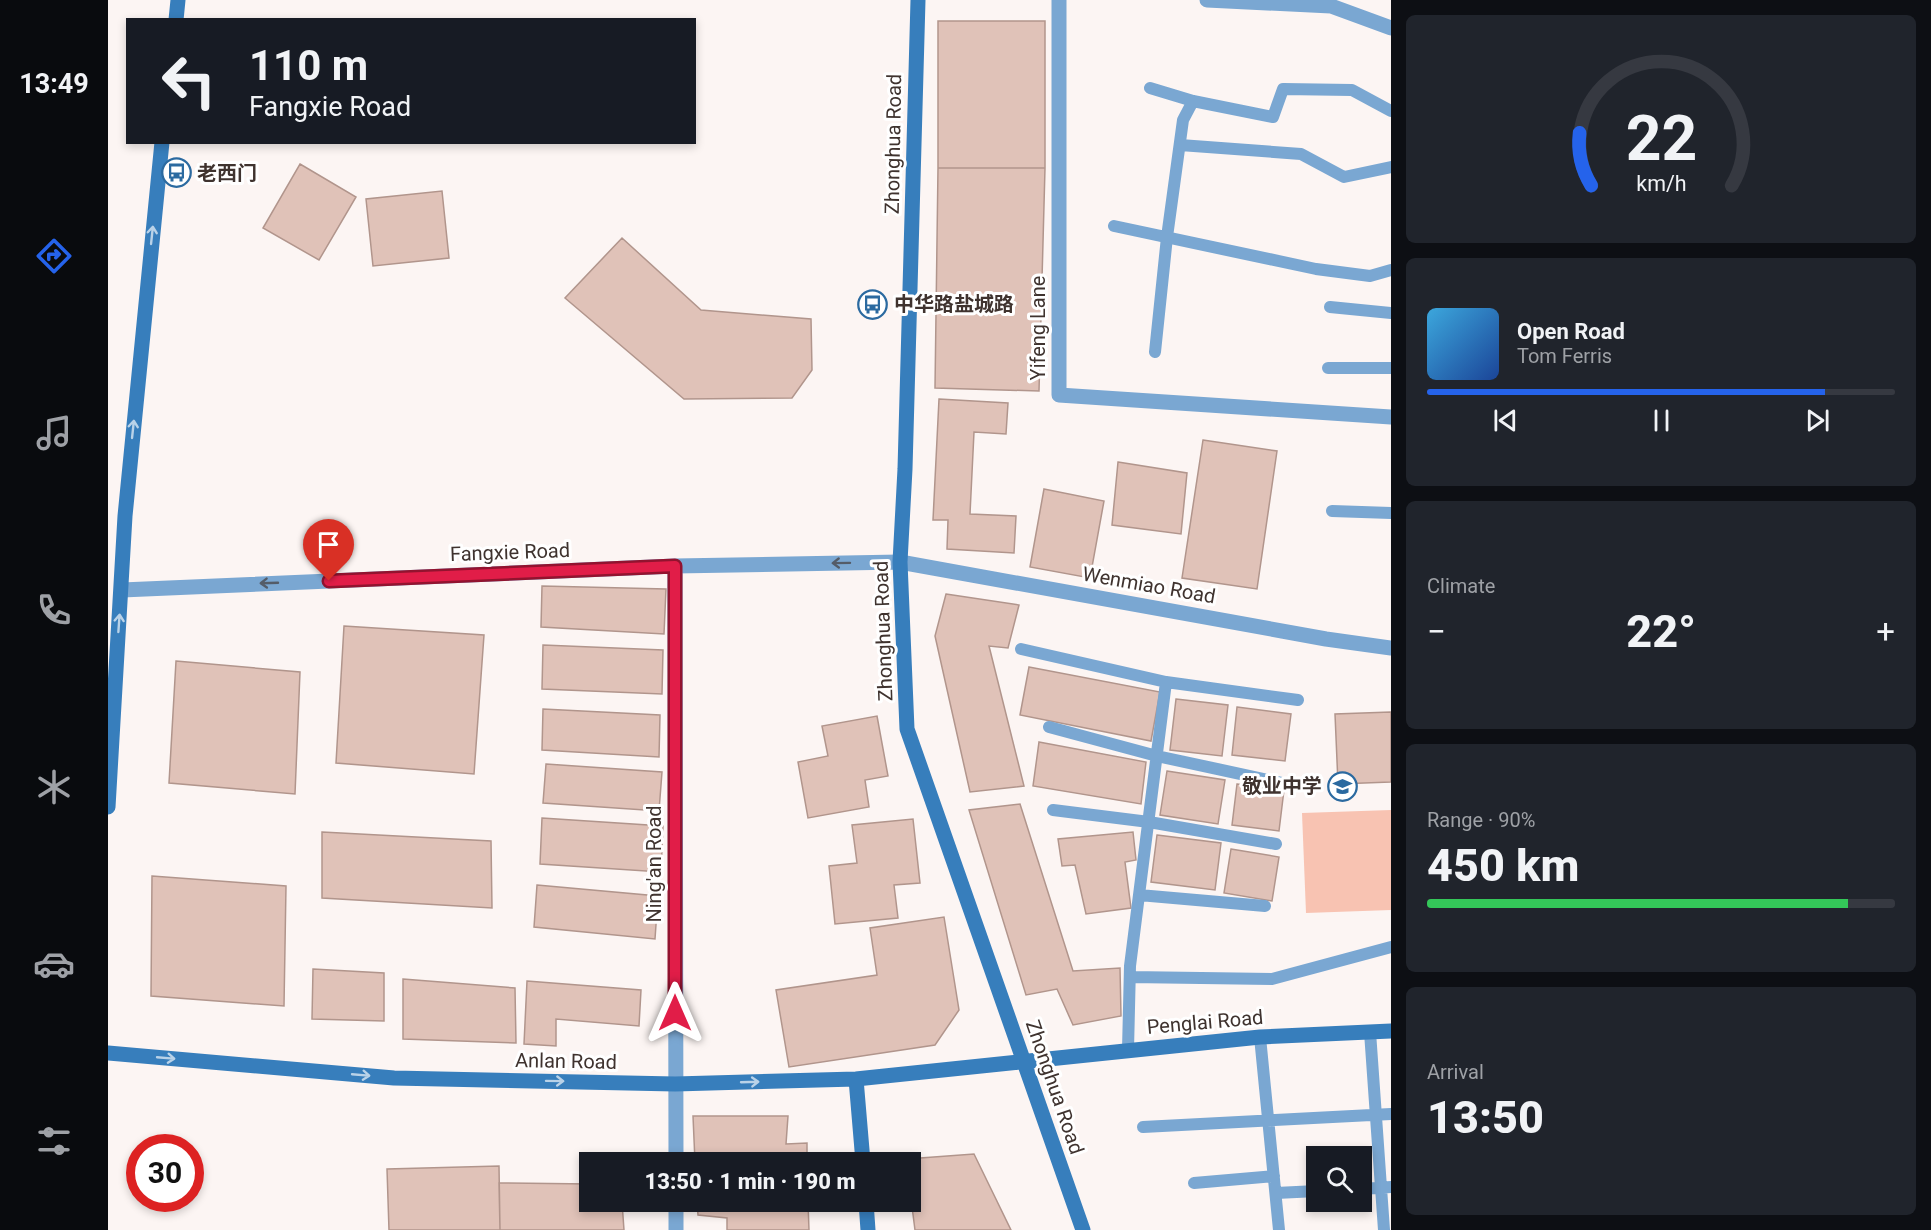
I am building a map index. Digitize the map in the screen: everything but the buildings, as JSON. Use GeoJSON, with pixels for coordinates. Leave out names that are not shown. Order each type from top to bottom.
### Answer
{"type":"FeatureCollection","features":[{"type":"Feature","properties":{"kind":"street"},"geometry":{"type":"LineString","coordinates":[[176,18],[178,0]]}},
{"type":"Feature","properties":{"kind":"street","name":"Zhonghua Road"},"geometry":{"type":"LineString","coordinates":[[918,0],[905,469],[900,562],[907,729],[1083,1230]]}},
{"type":"Feature","properties":{"kind":"street","name":"Yifeng Lane"},"geometry":{"type":"LineString","coordinates":[[1059,0],[1059,395],[1391,417]]}},
{"type":"Feature","properties":{"kind":"street"},"geometry":{"type":"LineString","coordinates":[[1207,0],[1331,3],[1391,28]]}},
{"type":"Feature","properties":{"kind":"street"},"geometry":{"type":"LineString","coordinates":[[108,807],[126,504],[162,144]]}},
{"type":"Feature","properties":{"kind":"street","name":"Fangxie Road"},"geometry":{"type":"LineString","coordinates":[[122,590],[675,566],[900,562]]}},
{"type":"Feature","properties":{"kind":"street","name":"Wenmiao Road"},"geometry":{"type":"LineString","coordinates":[[900,562],[1326,639],[1391,648]]}},
{"type":"Feature","properties":{"kind":"street","name":"Ning'an Road"},"geometry":{"type":"LineString","coordinates":[[675,566],[676,1152]]}},
{"type":"Feature","properties":{"kind":"street","name":"Penglai Road"},"geometry":{"type":"LineString","coordinates":[[1024,1060],[1260,1037],[1391,1031]]}},
{"type":"Feature","properties":{"kind":"street","name":"Anlan Road"},"geometry":{"type":"LineString","coordinates":[[108,1053],[394,1078],[675,1084],[856,1079],[1024,1060]]}},
{"type":"Feature","properties":{"kind":"street"},"geometry":{"type":"LineString","coordinates":[[856,1079],[862,1152]]}},
{"type":"Feature","properties":{"kind":"street"},"geometry":{"type":"LineString","coordinates":[[676,1212],[676,1230]]}},
{"type":"Feature","properties":{"kind":"street"},"geometry":{"type":"LineString","coordinates":[[867,1212],[868,1230]]}},
{"type":"Feature","properties":{"kind":"lane"},"geometry":{"type":"LineString","coordinates":[[1150,88],[1193,101],[1273,117],[1283,89],[1352,90],[1391,111]]}},
{"type":"Feature","properties":{"kind":"lane"},"geometry":{"type":"LineString","coordinates":[[1155,352],[1179,145],[1183,120],[1193,101]]}},
{"type":"Feature","properties":{"kind":"lane"},"geometry":{"type":"LineString","coordinates":[[1179,145],[1301,154],[1344,177],[1391,167]]}},
{"type":"Feature","properties":{"kind":"lane"},"geometry":{"type":"LineString","coordinates":[[1114,226],[1317,269],[1370,276],[1391,270]]}},
{"type":"Feature","properties":{"kind":"lane"},"geometry":{"type":"LineString","coordinates":[[1330,307],[1391,314]]}},
{"type":"Feature","properties":{"kind":"lane"},"geometry":{"type":"LineString","coordinates":[[1328,368],[1391,368]]}},
{"type":"Feature","properties":{"kind":"lane"},"geometry":{"type":"LineString","coordinates":[[1332,511],[1391,513]]}},
{"type":"Feature","properties":{"kind":"lane"},"geometry":{"type":"LineString","coordinates":[[1022,648],[1166,682],[1298,700]]}},
{"type":"Feature","properties":{"kind":"lane"},"geometry":{"type":"LineString","coordinates":[[1128,1050],[1130,977],[1166,682]]}},
{"type":"Feature","properties":{"kind":"lane"},"geometry":{"type":"LineString","coordinates":[[1049,727],[1157,756],[1287,784]]}},
{"type":"Feature","properties":{"kind":"lane"},"geometry":{"type":"LineString","coordinates":[[1053,810],[1149,822],[1276,844]]}},
{"type":"Feature","properties":{"kind":"lane"},"geometry":{"type":"LineString","coordinates":[[1139,895],[1265,906]]}},
{"type":"Feature","properties":{"kind":"lane"},"geometry":{"type":"LineString","coordinates":[[1130,977],[1272,979],[1391,947]]}},
{"type":"Feature","properties":{"kind":"lane"},"geometry":{"type":"LineString","coordinates":[[1370,1032],[1376,1115],[1386,1187],[1384,1230]]}},
{"type":"Feature","properties":{"kind":"lane"},"geometry":{"type":"LineString","coordinates":[[1260,1037],[1279,1230]]}},
{"type":"Feature","properties":{"kind":"lane"},"geometry":{"type":"LineString","coordinates":[[1143,1127],[1391,1114]]}},
{"type":"Feature","properties":{"kind":"lane"},"geometry":{"type":"LineString","coordinates":[[1194,1183],[1274,1176]]}},
{"type":"Feature","properties":{"kind":"lane"},"geometry":{"type":"LineString","coordinates":[[1276,1193],[1306,1192]]}},
{"type":"Feature","properties":{"kind":"shaded area"},"geometry":{"type":"Polygon","coordinates":[[[1391,810],[1391,910],[1306,913],[1302,813],[1391,810]]]}},
{"type":"Feature","properties":{"kind":"place","name":"老西门"},"geometry":{"type":"Point","coordinates":[176,173]}},
{"type":"Feature","properties":{"kind":"place","name":"中华路盐城路"},"geometry":{"type":"Point","coordinates":[873,304]}},
{"type":"Feature","properties":{"kind":"place","name":"敬业中学"},"geometry":{"type":"Point","coordinates":[1343,786]}},
{"type":"Feature","properties":{"kind":"route"},"geometry":{"type":"LineString","coordinates":[[329,581],[675,566],[675,1013]]}}]}
